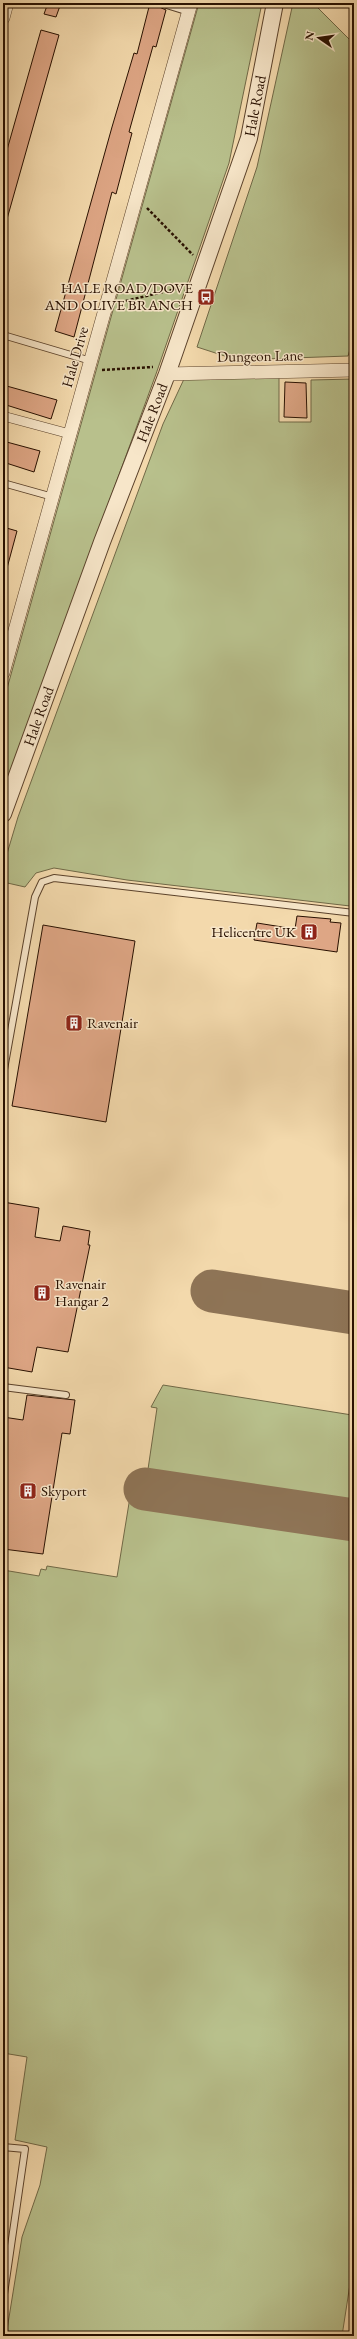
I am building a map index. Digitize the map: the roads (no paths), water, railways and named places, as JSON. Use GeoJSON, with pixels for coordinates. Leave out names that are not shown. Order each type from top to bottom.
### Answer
{"type":"FeatureCollection","features":[{"type":"Feature","properties":{"kind":"street"},"geometry":{"type":"LineString","coordinates":[[3,18],[7,3]]}},
{"type":"Feature","properties":{"kind":"street","name":"Hale Road"},"geometry":{"type":"LineString","coordinates":[[3,814],[102,542],[169,370],[249,138],[275,3]]}},
{"type":"Feature","properties":{"kind":"street","name":"Hale Drive"},"geometry":{"type":"LineString","coordinates":[[3,673],[190,8]]}},
{"type":"Feature","properties":{"kind":"street","name":"Dungeon Lane"},"geometry":{"type":"LineString","coordinates":[[169,370],[354,370]]}},
{"type":"Feature","properties":{"kind":"street"},"geometry":{"type":"LineString","coordinates":[[3,416],[70,434]]}},
{"type":"Feature","properties":{"kind":"lane"},"geometry":{"type":"LineString","coordinates":[[160,3],[190,8]]}},
{"type":"Feature","properties":{"kind":"lane"},"geometry":{"type":"LineString","coordinates":[[3,335],[89,367]]}},
{"type":"Feature","properties":{"kind":"lane"},"geometry":{"type":"LineString","coordinates":[[3,483],[53,497]]}},
{"type":"Feature","properties":{"kind":"lane"},"geometry":{"type":"LineString","coordinates":[[3,1075],[35,897],[42,882],[54,878],[354,913]]}},
{"type":"Feature","properties":{"kind":"lane"},"geometry":{"type":"LineString","coordinates":[[3,1387],[66,1395]]}},
{"type":"Feature","properties":{"kind":"lane"},"geometry":{"type":"LineString","coordinates":[[3,2147],[25,2149],[3,2301]]}},
{"type":"Feature","properties":{"kind":"place","name":"HALE ROAD/DOVE AND OLIVE BRANCH"},"geometry":{"type":"Point","coordinates":[206,297]}},
{"type":"Feature","properties":{"kind":"place","name":"Helicentre UK"},"geometry":{"type":"Point","coordinates":[309,932]}},
{"type":"Feature","properties":{"kind":"place","name":"Ravenair"},"geometry":{"type":"Point","coordinates":[74,1023]}},
{"type":"Feature","properties":{"kind":"place","name":"Ravenair Hangar 2"},"geometry":{"type":"Point","coordinates":[42,1293]}},
{"type":"Feature","properties":{"kind":"place","name":"Skyport"},"geometry":{"type":"Point","coordinates":[28,1491]}}]}
